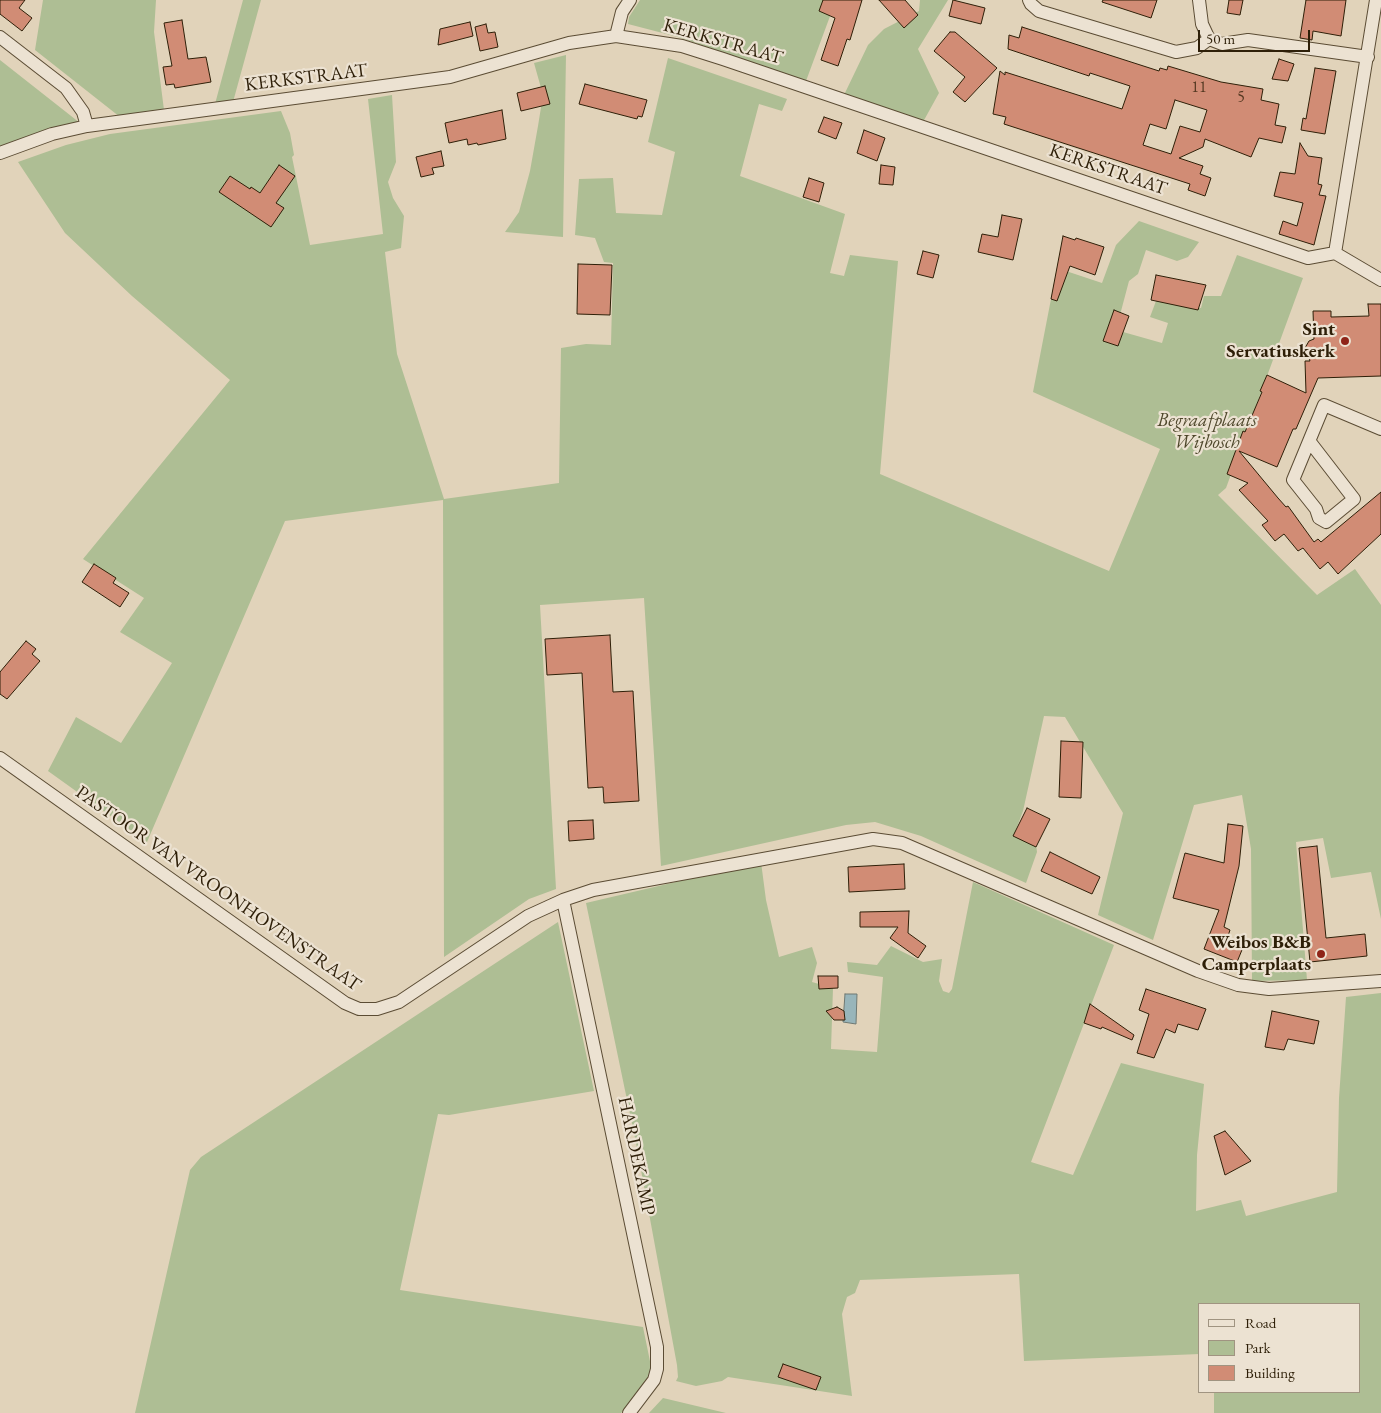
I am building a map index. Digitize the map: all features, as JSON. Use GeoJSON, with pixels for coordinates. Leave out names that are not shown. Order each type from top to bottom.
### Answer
{"type":"FeatureCollection","features":[{"type":"Feature","properties":{"kind":"street"},"geometry":{"type":"LineString","coordinates":[[616,36],[622,12],[630,0]]}},
{"type":"Feature","properties":{"kind":"street"},"geometry":{"type":"LineString","coordinates":[[1030,0],[1030,4],[1039,11],[1176,52],[1197,48],[1209,39]]}},
{"type":"Feature","properties":{"kind":"street"},"geometry":{"type":"LineString","coordinates":[[1199,0],[1202,24],[1209,39],[1222,44],[1248,40],[1368,57]]}},
{"type":"Feature","properties":{"kind":"street"},"geometry":{"type":"LineString","coordinates":[[1376,0],[1335,253],[1381,280]]}},
{"type":"Feature","properties":{"kind":"street","name":"KERKSTRAAT"},"geometry":{"type":"LineString","coordinates":[[0,153],[52,134],[87,126],[450,77],[569,43],[616,36],[682,46],[723,58],[1308,258],[1335,253]]}},
{"type":"Feature","properties":{"kind":"street"},"geometry":{"type":"LineString","coordinates":[[0,37],[66,88],[82,109],[87,126]]}},
{"type":"Feature","properties":{"kind":"street"},"geometry":{"type":"LineString","coordinates":[[1310,442],[1354,499],[1326,522],[1320,518],[1316,509],[1293,480],[1324,404],[1381,429]]}},
{"type":"Feature","properties":{"kind":"street","name":"PASTOOR VAN VROONHOVENSTRAAT"},"geometry":{"type":"LineString","coordinates":[[0,758],[345,1003],[359,1009],[377,1009],[399,1002],[528,916],[563,900],[593,890],[853,842],[887,840],[902,843],[1198,972],[1238,985],[1269,989],[1381,981]]}},
{"type":"Feature","properties":{"kind":"street","name":"HARDEKAMP"},"geometry":{"type":"LineString","coordinates":[[563,900],[656,1347],[657,1369],[654,1380],[629,1413]]}},
{"type":"Feature","properties":{"kind":"green space"},"geometry":{"type":"Polygon","coordinates":[[[43,0],[156,0],[154,32],[164,110],[120,117],[35,50],[43,0]]]}},
{"type":"Feature","properties":{"kind":"green space"},"geometry":{"type":"Polygon","coordinates":[[[243,0],[261,0],[233,102],[215,104],[243,0]]]}},
{"type":"Feature","properties":{"kind":"green space"},"geometry":{"type":"Polygon","coordinates":[[[640,0],[836,0],[806,81],[678,37],[628,24],[629,17],[640,0]]]}},
{"type":"Feature","properties":{"kind":"green space"},"geometry":{"type":"Polygon","coordinates":[[[920,0],[948,0],[918,49],[939,93],[923,122],[844,95],[868,45],[884,29],[919,11],[920,0]]]}},
{"type":"Feature","properties":{"kind":"green space"},"geometry":{"type":"Polygon","coordinates":[[[566,55],[563,237],[505,232],[519,212],[530,171],[538,126],[543,95],[534,63],[566,55]]]}},
{"type":"Feature","properties":{"kind":"green space","name":"Begraafplaats Wijbosch"},"geometry":{"type":"Polygon","coordinates":[[[668,58],[787,99],[782,111],[759,104],[740,176],[845,214],[830,273],[844,276],[850,255],[898,261],[880,474],[1109,571],[1160,449],[1033,392],[1057,268],[1102,283],[1116,245],[1139,221],[1199,242],[1188,257],[1177,261],[1146,250],[1138,274],[1129,281],[1116,330],[1162,343],[1168,323],[1150,317],[1156,301],[1201,308],[1204,296],[1221,296],[1237,255],[1303,278],[1226,488],[1218,495],[1317,595],[1355,569],[1381,605],[1381,919],[1371,872],[1331,878],[1323,838],[1296,842],[1307,980],[1252,981],[1251,849],[1242,795],[1194,805],[1153,940],[1098,915],[1123,813],[1065,717],[1044,716],[1023,811],[1014,835],[1036,844],[1037,852],[1026,883],[921,836],[875,822],[846,825],[661,866],[644,598],[540,605],[556,889],[529,899],[444,957],[443,500],[285,521],[147,842],[48,771],[76,717],[121,743],[172,663],[120,632],[144,598],[83,559],[230,380],[132,296],[65,233],[18,162],[66,145],[110,134],[281,111],[290,133],[294,155],[292,157],[310,245],[383,234],[368,99],[392,95],[396,162],[388,182],[393,198],[404,216],[401,248],[385,252],[397,354],[444,499],[559,483],[561,348],[586,344],[611,345],[613,263],[604,262],[595,238],[575,235],[579,179],[613,178],[616,213],[662,215],[675,152],[648,142],[668,58]]]}},
{"type":"Feature","properties":{"kind":"green space"},"geometry":{"type":"Polygon","coordinates":[[[0,60],[80,123],[0,149],[0,60]]]}},
{"type":"Feature","properties":{"kind":"green space"},"geometry":{"type":"Polygon","coordinates":[[[761,862],[766,900],[779,957],[812,947],[817,963],[812,982],[833,988],[831,1049],[877,1052],[883,977],[848,972],[847,962],[877,965],[891,946],[923,962],[942,959],[939,981],[943,991],[949,993],[952,989],[973,882],[1114,945],[1031,1162],[1073,1175],[1121,1063],[1204,1084],[1197,1155],[1196,1211],[1241,1200],[1246,1216],[1337,1192],[1339,1098],[1346,997],[1381,993],[1381,1413],[1214,1413],[1214,1393],[1361,1393],[1361,1303],[1198,1303],[1198,1354],[1024,1361],[1019,1274],[860,1280],[855,1293],[847,1297],[842,1314],[852,1396],[728,1377],[722,1381],[696,1386],[676,1381],[678,1377],[677,1365],[636,1143],[586,903],[761,862]]]}},
{"type":"Feature","properties":{"kind":"green space"},"geometry":{"type":"Polygon","coordinates":[[[558,922],[594,1091],[449,1115],[438,1114],[400,1290],[643,1327],[653,1376],[648,1385],[621,1413],[135,1413],[190,1170],[201,1157],[558,922]]]}},
{"type":"Feature","properties":{"kind":"green space"},"geometry":{"type":"Polygon","coordinates":[[[663,1398],[726,1413],[649,1413],[663,1398]]]}},
{"type":"Feature","properties":{"kind":"water"},"geometry":{"type":"Polygon","coordinates":[[[845,994],[857,994],[856,1024],[843,1022],[845,994]]]}},
{"type":"Feature","properties":{"kind":"building"},"geometry":{"type":"Polygon","coordinates":[[[0,0],[25,0],[19,8],[32,18],[22,31],[0,14],[0,0]]]}},
{"type":"Feature","properties":{"kind":"building"},"geometry":{"type":"Polygon","coordinates":[[[823,0],[862,0],[850,40],[847,39],[838,66],[821,60],[835,18],[819,11],[823,0]]]}},
{"type":"Feature","properties":{"kind":"building"},"geometry":{"type":"Polygon","coordinates":[[[879,0],[905,0],[918,15],[904,28],[879,0]]]}},
{"type":"Feature","properties":{"kind":"building"},"geometry":{"type":"Polygon","coordinates":[[[953,0],[985,8],[981,24],[949,16],[953,0]]]}},
{"type":"Feature","properties":{"kind":"building"},"geometry":{"type":"Polygon","coordinates":[[[1103,0],[1157,0],[1151,18],[1102,2],[1103,0]]]}},
{"type":"Feature","properties":{"kind":"building"},"geometry":{"type":"Polygon","coordinates":[[[1229,0],[1243,0],[1240,15],[1227,13],[1229,0]]]}},
{"type":"Feature","properties":{"kind":"building"},"geometry":{"type":"Polygon","coordinates":[[[1306,0],[1346,0],[1341,36],[1313,31],[1312,40],[1300,38],[1306,0]]]}},
{"type":"Feature","properties":{"kind":"building"},"geometry":{"type":"Polygon","coordinates":[[[182,20],[188,59],[206,57],[211,82],[175,88],[174,84],[166,85],[163,67],[172,66],[164,23],[182,20]]]}},
{"type":"Feature","properties":{"kind":"building"},"geometry":{"type":"Polygon","coordinates":[[[470,22],[473,36],[438,45],[440,29],[470,22]]]}},
{"type":"Feature","properties":{"kind":"building"},"geometry":{"type":"Polygon","coordinates":[[[486,24],[488,33],[495,32],[498,47],[480,51],[475,27],[486,24]]]}},
{"type":"Feature","properties":{"kind":"building"},"geometry":{"type":"Polygon","coordinates":[[[1022,27],[1159,71],[1160,68],[1167,70],[1168,66],[1221,82],[1263,89],[1261,100],[1279,104],[1275,125],[1286,127],[1282,143],[1259,138],[1251,157],[1205,139],[1203,147],[1179,158],[1203,166],[1200,174],[1211,178],[1205,196],[1188,190],[1190,184],[1004,124],[1006,117],[993,114],[1000,71],[1005,75],[1005,72],[1122,109],[1130,86],[1090,73],[1089,76],[1008,49],[1009,35],[1019,38],[1022,27]],[[1175,100],[1166,129],[1150,124],[1143,145],[1171,154],[1180,126],[1200,132],[1207,110],[1175,100]]]}},
{"type":"Feature","properties":{"kind":"building"},"geometry":{"type":"Polygon","coordinates":[[[950,32],[955,32],[997,68],[965,102],[953,92],[965,77],[934,51],[950,32]]]}},
{"type":"Feature","properties":{"kind":"building"},"geometry":{"type":"Polygon","coordinates":[[[1279,59],[1294,64],[1288,81],[1272,79],[1279,59]]]}},
{"type":"Feature","properties":{"kind":"building"},"geometry":{"type":"Polygon","coordinates":[[[1315,68],[1336,71],[1325,134],[1301,130],[1303,118],[1306,119],[1315,68]]]}},
{"type":"Feature","properties":{"kind":"building"},"geometry":{"type":"Polygon","coordinates":[[[585,84],[647,100],[642,117],[638,116],[637,119],[579,104],[585,84]]]}},
{"type":"Feature","properties":{"kind":"building"},"geometry":{"type":"Polygon","coordinates":[[[545,86],[550,104],[521,111],[517,93],[545,86]]]}},
{"type":"Feature","properties":{"kind":"building"},"geometry":{"type":"Polygon","coordinates":[[[502,110],[506,139],[478,145],[477,143],[468,145],[467,139],[449,143],[445,123],[502,110]]]}},
{"type":"Feature","properties":{"kind":"building"},"geometry":{"type":"Polygon","coordinates":[[[824,117],[842,123],[836,139],[818,132],[824,117]]]}},
{"type":"Feature","properties":{"kind":"building"},"geometry":{"type":"Polygon","coordinates":[[[864,130],[885,138],[877,161],[857,153],[864,130]]]}},
{"type":"Feature","properties":{"kind":"building"},"geometry":{"type":"Polygon","coordinates":[[[1300,143],[1308,156],[1322,158],[1318,184],[1322,185],[1319,195],[1326,196],[1314,245],[1279,234],[1283,221],[1297,226],[1303,203],[1274,196],[1280,172],[1295,174],[1300,143]]]}},
{"type":"Feature","properties":{"kind":"building"},"geometry":{"type":"Polygon","coordinates":[[[441,151],[444,166],[432,168],[434,174],[421,177],[416,157],[441,151]]]}},
{"type":"Feature","properties":{"kind":"building"},"geometry":{"type":"Polygon","coordinates":[[[279,165],[295,176],[276,203],[284,208],[271,227],[219,192],[230,176],[260,193],[279,165]]]}},
{"type":"Feature","properties":{"kind":"building"},"geometry":{"type":"Polygon","coordinates":[[[881,165],[895,167],[893,185],[879,184],[881,165]]]}},
{"type":"Feature","properties":{"kind":"building"},"geometry":{"type":"Polygon","coordinates":[[[809,178],[824,183],[819,202],[803,197],[809,178]]]}},
{"type":"Feature","properties":{"kind":"building"},"geometry":{"type":"Polygon","coordinates":[[[1002,215],[1022,219],[1013,260],[978,252],[982,234],[998,237],[1002,215]]]}},
{"type":"Feature","properties":{"kind":"building"},"geometry":{"type":"Polygon","coordinates":[[[1063,236],[1104,247],[1095,275],[1070,266],[1057,301],[1051,299],[1063,236]]]}},
{"type":"Feature","properties":{"kind":"building"},"geometry":{"type":"Polygon","coordinates":[[[923,251],[939,255],[933,278],[917,274],[923,251]]]}},
{"type":"Feature","properties":{"kind":"building"},"geometry":{"type":"Polygon","coordinates":[[[578,264],[612,265],[610,315],[577,314],[578,264]]]}},
{"type":"Feature","properties":{"kind":"building"},"geometry":{"type":"Polygon","coordinates":[[[1156,275],[1206,285],[1198,310],[1151,300],[1156,275]]]}},
{"type":"Feature","properties":{"kind":"building"},"geometry":{"type":"Polygon","coordinates":[[[1368,304],[1381,304],[1381,376],[1318,378],[1277,467],[1239,451],[1286,507],[1288,506],[1314,542],[1318,539],[1321,542],[1381,492],[1381,534],[1338,574],[1328,562],[1320,569],[1303,548],[1298,551],[1284,534],[1275,541],[1262,525],[1268,521],[1239,490],[1248,483],[1227,474],[1243,431],[1245,432],[1262,392],[1260,391],[1267,375],[1306,393],[1305,361],[1310,361],[1305,348],[1309,341],[1314,339],[1313,311],[1331,311],[1331,317],[1369,316],[1368,304]]]}},
{"type":"Feature","properties":{"kind":"building"},"geometry":{"type":"Polygon","coordinates":[[[1114,310],[1129,316],[1118,346],[1103,341],[1114,310]]]}},
{"type":"Feature","properties":{"kind":"building"},"geometry":{"type":"Polygon","coordinates":[[[94,564],[116,578],[113,583],[129,593],[120,607],[82,582],[94,564]]]}},
{"type":"Feature","properties":{"kind":"building"},"geometry":{"type":"Polygon","coordinates":[[[610,635],[613,692],[633,691],[639,801],[604,803],[603,787],[588,788],[582,673],[547,675],[545,639],[610,635]]]}},
{"type":"Feature","properties":{"kind":"building"},"geometry":{"type":"Polygon","coordinates":[[[26,641],[36,649],[32,654],[40,661],[7,699],[0,694],[0,672],[26,641]]]}},
{"type":"Feature","properties":{"kind":"building"},"geometry":{"type":"Polygon","coordinates":[[[1061,741],[1083,742],[1081,798],[1059,797],[1061,741]]]}},
{"type":"Feature","properties":{"kind":"building"},"geometry":{"type":"Polygon","coordinates":[[[1027,808],[1050,819],[1036,847],[1013,836],[1027,808]]]}},
{"type":"Feature","properties":{"kind":"building"},"geometry":{"type":"Polygon","coordinates":[[[593,820],[594,839],[569,841],[568,821],[593,820]]]}},
{"type":"Feature","properties":{"kind":"building"},"geometry":{"type":"Polygon","coordinates":[[[1228,824],[1243,826],[1239,866],[1224,927],[1230,930],[1227,939],[1244,945],[1237,962],[1204,949],[1219,910],[1173,898],[1185,853],[1224,863],[1228,824]]]}},
{"type":"Feature","properties":{"kind":"building"},"geometry":{"type":"Polygon","coordinates":[[[1317,846],[1326,938],[1365,934],[1367,956],[1310,962],[1299,848],[1317,846]]]}},
{"type":"Feature","properties":{"kind":"building"},"geometry":{"type":"Polygon","coordinates":[[[1050,852],[1100,877],[1092,894],[1041,871],[1050,852]]]}},
{"type":"Feature","properties":{"kind":"building"},"geometry":{"type":"Polygon","coordinates":[[[904,864],[905,889],[849,892],[848,867],[904,864]]]}},
{"type":"Feature","properties":{"kind":"building"},"geometry":{"type":"Polygon","coordinates":[[[909,911],[908,933],[926,946],[918,958],[890,938],[898,927],[860,927],[860,912],[909,911]]]}},
{"type":"Feature","properties":{"kind":"building"},"geometry":{"type":"Polygon","coordinates":[[[818,976],[838,976],[838,988],[819,989],[818,976]]]}},
{"type":"Feature","properties":{"kind":"building"},"geometry":{"type":"Polygon","coordinates":[[[1146,989],[1206,1009],[1198,1030],[1178,1024],[1175,1033],[1166,1029],[1154,1058],[1137,1053],[1149,1014],[1139,1010],[1146,989]]]}},
{"type":"Feature","properties":{"kind":"building"},"geometry":{"type":"Polygon","coordinates":[[[1090,1004],[1134,1035],[1132,1040],[1102,1027],[1101,1029],[1084,1023],[1090,1004]]]}},
{"type":"Feature","properties":{"kind":"building"},"geometry":{"type":"Polygon","coordinates":[[[837,1007],[844,1011],[845,1020],[834,1020],[826,1011],[837,1007]]]}},
{"type":"Feature","properties":{"kind":"building"},"geometry":{"type":"Polygon","coordinates":[[[1272,1011],[1319,1021],[1314,1044],[1288,1039],[1284,1050],[1265,1047],[1272,1011]]]}},
{"type":"Feature","properties":{"kind":"building"},"geometry":{"type":"Polygon","coordinates":[[[1225,1131],[1251,1161],[1225,1175],[1214,1136],[1225,1131]]]}},
{"type":"Feature","properties":{"kind":"building"},"geometry":{"type":"Polygon","coordinates":[[[783,1364],[821,1377],[816,1390],[778,1377],[783,1364]]]}},
{"type":"Feature","properties":{"kind":"place","name":"Sint Servatiuskerk"},"geometry":{"type":"Point","coordinates":[1345,341]}},
{"type":"Feature","properties":{"kind":"place","name":"Weibos B&B Camperplaats"},"geometry":{"type":"Point","coordinates":[1321,954]}}]}
